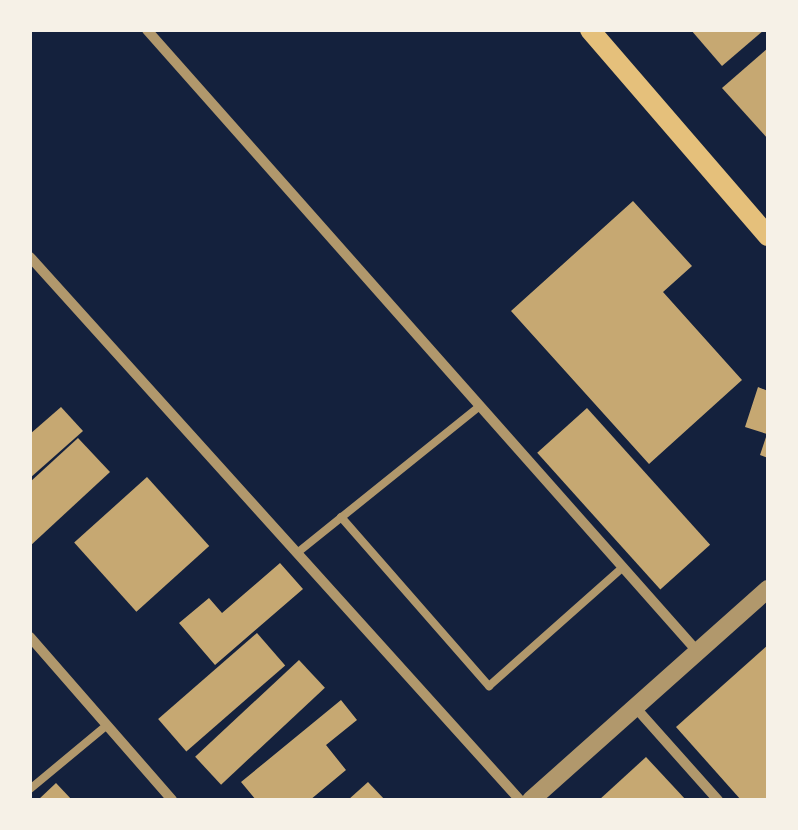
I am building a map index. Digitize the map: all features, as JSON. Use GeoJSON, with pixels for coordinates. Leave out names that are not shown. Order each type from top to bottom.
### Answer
{"type":"FeatureCollection","features":[{"type":"Feature","properties":{"kind":"main road"},"geometry":{"type":"LineString","coordinates":[[596,32],[768,236]]}},
{"type":"Feature","properties":{"kind":"street"},"geometry":{"type":"LineString","coordinates":[[147,30],[697,652]]}},
{"type":"Feature","properties":{"kind":"street"},"geometry":{"type":"LineString","coordinates":[[30,257],[520,800]]}},
{"type":"Feature","properties":{"kind":"street"},"geometry":{"type":"LineString","coordinates":[[531,800],[768,588]]}},
{"type":"Feature","properties":{"kind":"street"},"geometry":{"type":"LineString","coordinates":[[30,637],[172,800]]}},
{"type":"Feature","properties":{"kind":"street"},"geometry":{"type":"LineString","coordinates":[[635,707],[718,800]]}},
{"type":"Feature","properties":{"kind":"lane"},"geometry":{"type":"LineString","coordinates":[[297,553],[480,406]]}},
{"type":"Feature","properties":{"kind":"lane"},"geometry":{"type":"LineString","coordinates":[[342,517],[488,686],[623,567]]}},
{"type":"Feature","properties":{"kind":"lane"},"geometry":{"type":"LineString","coordinates":[[30,789],[106,725]]}},
{"type":"Feature","properties":{"kind":"building"},"geometry":{"type":"Polygon","coordinates":[[[691,30],[764,30],[722,66],[691,30]]]}},
{"type":"Feature","properties":{"kind":"building"},"geometry":{"type":"Polygon","coordinates":[[[768,48],[768,139],[722,88],[768,48]]]}},
{"type":"Feature","properties":{"kind":"building"},"geometry":{"type":"Polygon","coordinates":[[[633,201],[692,266],[663,292],[742,380],[649,464],[511,311],[633,201]]]}},
{"type":"Feature","properties":{"kind":"building"},"geometry":{"type":"Polygon","coordinates":[[[758,387],[768,391],[768,458],[760,455],[767,434],[745,427],[758,387]]]}},
{"type":"Feature","properties":{"kind":"building"},"geometry":{"type":"Polygon","coordinates":[[[61,407],[83,431],[30,478],[30,434],[61,407]]]}},
{"type":"Feature","properties":{"kind":"building"},"geometry":{"type":"Polygon","coordinates":[[[587,408],[710,545],[660,590],[537,453],[587,408]]]}},
{"type":"Feature","properties":{"kind":"building"},"geometry":{"type":"Polygon","coordinates":[[[78,438],[110,472],[30,546],[30,482],[78,438]]]}},
{"type":"Feature","properties":{"kind":"building"},"geometry":{"type":"Polygon","coordinates":[[[147,477],[209,546],[136,612],[74,543],[147,477]]]}},
{"type":"Feature","properties":{"kind":"building"},"geometry":{"type":"Polygon","coordinates":[[[280,563],[303,589],[215,665],[179,623],[209,598],[222,613],[280,563]]]}},
{"type":"Feature","properties":{"kind":"building"},"geometry":{"type":"Polygon","coordinates":[[[257,633],[285,665],[186,751],[158,719],[257,633]]]}},
{"type":"Feature","properties":{"kind":"building"},"geometry":{"type":"Polygon","coordinates":[[[768,645],[768,800],[741,800],[676,727],[768,645]]]}},
{"type":"Feature","properties":{"kind":"building"},"geometry":{"type":"Polygon","coordinates":[[[299,660],[325,688],[221,785],[195,757],[299,660]]]}},
{"type":"Feature","properties":{"kind":"building"},"geometry":{"type":"Polygon","coordinates":[[[341,700],[357,720],[326,745],[346,770],[310,800],[256,800],[241,782],[341,700]]]}},
{"type":"Feature","properties":{"kind":"building"},"geometry":{"type":"Polygon","coordinates":[[[646,757],[686,800],[599,800],[646,757]]]}},
{"type":"Feature","properties":{"kind":"building"},"geometry":{"type":"Polygon","coordinates":[[[368,782],[385,800],[348,800],[368,782]]]}},
{"type":"Feature","properties":{"kind":"building"},"geometry":{"type":"Polygon","coordinates":[[[56,783],[72,800],[38,800],[56,783]]]}}]}
